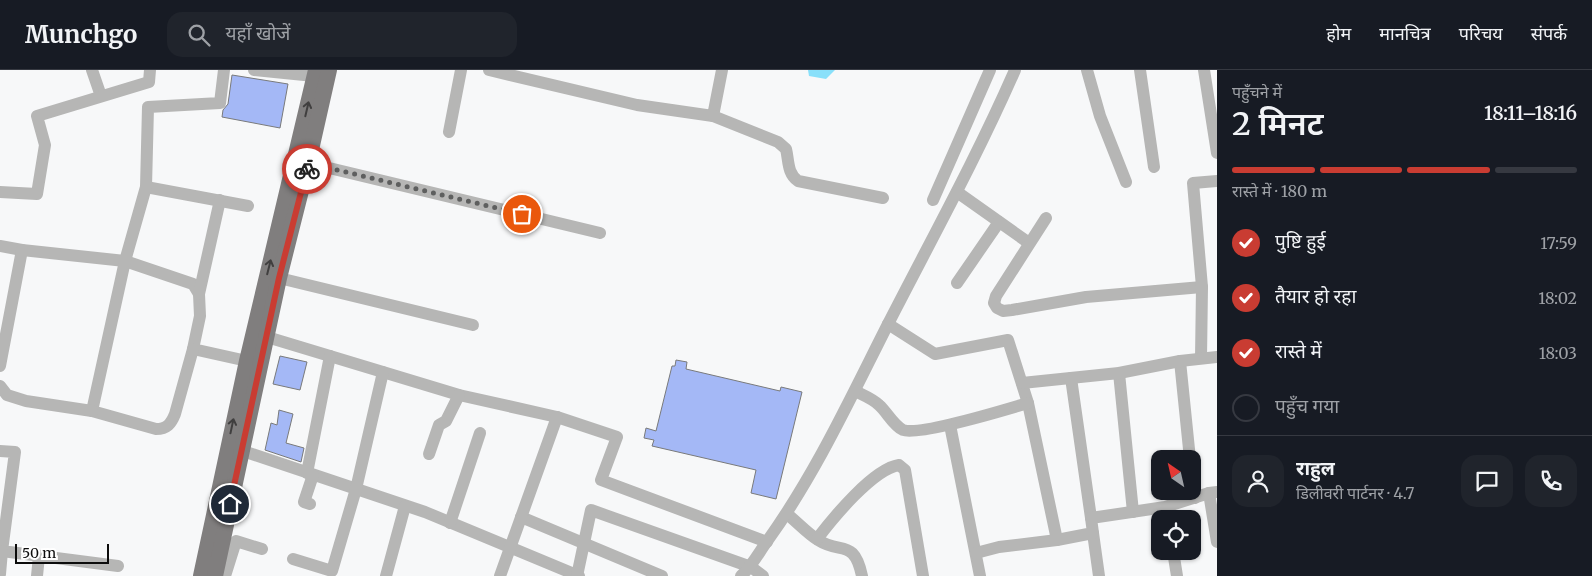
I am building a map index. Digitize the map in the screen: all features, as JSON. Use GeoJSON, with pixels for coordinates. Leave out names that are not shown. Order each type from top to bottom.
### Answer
{"type":"FeatureCollection","features":[{"type":"Feature","properties":{"kind":"main road"},"geometry":{"type":"LineString","coordinates":[[235,448],[267,337],[320,72]]}},
{"type":"Feature","properties":{"kind":"main road"},"geometry":{"type":"LineString","coordinates":[[215,576],[247,361],[302,161]]}},
{"type":"Feature","properties":{"kind":"street"},"geometry":{"type":"LineString","coordinates":[[92,70],[101,96]]}},
{"type":"Feature","properties":{"kind":"street"},"geometry":{"type":"LineString","coordinates":[[0,192],[37,194],[45,145],[37,116],[149,82],[150,70]]}},
{"type":"Feature","properties":{"kind":"street"},"geometry":{"type":"LineString","coordinates":[[92,411],[125,261],[146,187],[148,107],[220,103],[224,70]]}},
{"type":"Feature","properties":{"kind":"street"},"geometry":{"type":"LineString","coordinates":[[254,70],[320,72]]}},
{"type":"Feature","properties":{"kind":"street"},"geometry":{"type":"LineString","coordinates":[[449,132],[460,70]]}},
{"type":"Feature","properties":{"kind":"street"},"geometry":{"type":"LineString","coordinates":[[488,70],[506,72],[637,105],[713,116],[778,142],[786,149],[789,170],[798,181],[883,198]]}},
{"type":"Feature","properties":{"kind":"street"},"geometry":{"type":"LineString","coordinates":[[713,116],[722,70]]}},
{"type":"Feature","properties":{"kind":"street"},"geometry":{"type":"LineString","coordinates":[[933,200],[990,70]]}},
{"type":"Feature","properties":{"kind":"street"},"geometry":{"type":"LineString","coordinates":[[742,576],[787,514],[855,391],[958,192],[1015,70]]}},
{"type":"Feature","properties":{"kind":"street"},"geometry":{"type":"LineString","coordinates":[[1087,70],[1113,154],[1126,182]]}},
{"type":"Feature","properties":{"kind":"street"},"geometry":{"type":"LineString","coordinates":[[1140,70],[1154,167]]}},
{"type":"Feature","properties":{"kind":"street"},"geometry":{"type":"LineString","coordinates":[[1204,70],[1217,153]]}},
{"type":"Feature","properties":{"kind":"street"},"geometry":{"type":"LineString","coordinates":[[302,161],[600,233]]}},
{"type":"Feature","properties":{"kind":"street"},"geometry":{"type":"LineString","coordinates":[[1201,358],[1202,287],[1193,183],[1217,181]]}},
{"type":"Feature","properties":{"kind":"street"},"geometry":{"type":"LineString","coordinates":[[146,187],[248,206]]}},
{"type":"Feature","properties":{"kind":"street"},"geometry":{"type":"LineString","coordinates":[[958,192],[1029,243]]}},
{"type":"Feature","properties":{"kind":"street"},"geometry":{"type":"LineString","coordinates":[[0,386],[7,395],[26,401],[92,411],[156,429],[164,429],[171,424],[193,349],[200,316],[199,294],[220,200]]}},
{"type":"Feature","properties":{"kind":"street"},"geometry":{"type":"LineString","coordinates":[[1046,218],[996,296],[994,303],[997,308],[1003,311],[1086,297],[1202,287]]}},
{"type":"Feature","properties":{"kind":"street"},"geometry":{"type":"LineString","coordinates":[[957,283],[999,222]]}},
{"type":"Feature","properties":{"kind":"street"},"geometry":{"type":"LineString","coordinates":[[0,246],[125,261],[193,284],[199,294]]}},
{"type":"Feature","properties":{"kind":"street"},"geometry":{"type":"LineString","coordinates":[[0,366],[22,250]]}},
{"type":"Feature","properties":{"kind":"street"},"geometry":{"type":"LineString","coordinates":[[279,278],[473,325]]}},
{"type":"Feature","properties":{"kind":"street"},"geometry":{"type":"LineString","coordinates":[[888,324],[935,354],[1008,340],[1028,403],[1057,540]]}},
{"type":"Feature","properties":{"kind":"street"},"geometry":{"type":"LineString","coordinates":[[267,337],[459,394],[557,417],[617,437],[601,480],[767,542]]}},
{"type":"Feature","properties":{"kind":"street"},"geometry":{"type":"LineString","coordinates":[[193,349],[247,361]]}},
{"type":"Feature","properties":{"kind":"street"},"geometry":{"type":"LineString","coordinates":[[310,504],[304,502],[330,356]]}},
{"type":"Feature","properties":{"kind":"street"},"geometry":{"type":"LineString","coordinates":[[1022,382],[1119,373],[1180,361],[1217,357]]}},
{"type":"Feature","properties":{"kind":"street"},"geometry":{"type":"LineString","coordinates":[[1180,361],[1189,450]]}},
{"type":"Feature","properties":{"kind":"street"},"geometry":{"type":"LineString","coordinates":[[293,559],[332,571],[356,489],[383,372]]}},
{"type":"Feature","properties":{"kind":"street"},"geometry":{"type":"LineString","coordinates":[[1119,373],[1134,512]]}},
{"type":"Feature","properties":{"kind":"street"},"geometry":{"type":"LineString","coordinates":[[1071,378],[1099,576]]}},
{"type":"Feature","properties":{"kind":"street"},"geometry":{"type":"LineString","coordinates":[[855,391],[878,403],[903,430],[910,431],[950,425],[1028,403]]}},
{"type":"Feature","properties":{"kind":"street"},"geometry":{"type":"LineString","coordinates":[[429,454],[439,425],[446,421],[459,394]]}},
{"type":"Feature","properties":{"kind":"street"},"geometry":{"type":"LineString","coordinates":[[500,576],[557,417]]}},
{"type":"Feature","properties":{"kind":"street"},"geometry":{"type":"LineString","coordinates":[[950,425],[980,576]]}},
{"type":"Feature","properties":{"kind":"street"},"geometry":{"type":"LineString","coordinates":[[450,523],[480,433]]}},
{"type":"Feature","properties":{"kind":"street"},"geometry":{"type":"LineString","coordinates":[[235,448],[450,523],[578,576],[591,510],[751,566],[763,576]]}},
{"type":"Feature","properties":{"kind":"street"},"geometry":{"type":"LineString","coordinates":[[0,451],[15,452],[0,574]]}},
{"type":"Feature","properties":{"kind":"street"},"geometry":{"type":"LineString","coordinates":[[817,539],[860,490],[891,466],[899,465],[905,470],[923,576]]}},
{"type":"Feature","properties":{"kind":"street"},"geometry":{"type":"LineString","coordinates":[[1201,496],[1213,492],[1217,542]]}},
{"type":"Feature","properties":{"kind":"street"},"geometry":{"type":"LineString","coordinates":[[1172,510],[1190,500]]}},
{"type":"Feature","properties":{"kind":"street"},"geometry":{"type":"LineString","coordinates":[[386,576],[404,506]]}},
{"type":"Feature","properties":{"kind":"street"},"geometry":{"type":"LineString","coordinates":[[1091,518],[1134,512],[1151,513]]}},
{"type":"Feature","properties":{"kind":"street"},"geometry":{"type":"LineString","coordinates":[[787,514],[824,543],[850,549],[856,556],[862,576]]}},
{"type":"Feature","properties":{"kind":"street"},"geometry":{"type":"LineString","coordinates":[[521,517],[662,576]]}},
{"type":"Feature","properties":{"kind":"street"},"geometry":{"type":"LineString","coordinates":[[976,553],[999,547],[1057,540],[1093,533]]}},
{"type":"Feature","properties":{"kind":"street"},"geometry":{"type":"LineString","coordinates":[[215,576],[236,541],[262,549]]}},
{"type":"Feature","properties":{"kind":"street"},"geometry":{"type":"LineString","coordinates":[[2,551],[118,566]]}},
{"type":"Feature","properties":{"kind":"street"},"geometry":{"type":"LineString","coordinates":[[37,576],[39,556]]}},
{"type":"Feature","properties":{"kind":"street"},"geometry":{"type":"LineString","coordinates":[[1174,560],[1177,576]]}},
{"type":"Feature","properties":{"kind":"water"},"geometry":{"type":"Polygon","coordinates":[[[808,70],[835,70],[826,79],[809,76],[808,70]]]}},
{"type":"Feature","properties":{"kind":"building"},"geometry":{"type":"Polygon","coordinates":[[[232,75],[288,84],[280,128],[222,117],[223,110],[228,104],[232,75]]]}},
{"type":"Feature","properties":{"kind":"building"},"geometry":{"type":"Polygon","coordinates":[[[280,356],[307,362],[300,390],[273,384],[280,356]]]}},
{"type":"Feature","properties":{"kind":"building"},"geometry":{"type":"Polygon","coordinates":[[[676,360],[687,362],[686,369],[780,391],[781,387],[802,392],[776,499],[751,493],[756,470],[652,446],[654,440],[644,438],[646,428],[656,431],[672,366],[675,366],[676,360]]]}},
{"type":"Feature","properties":{"kind":"building"},"geometry":{"type":"Polygon","coordinates":[[[279,410],[293,414],[286,443],[304,448],[301,462],[265,450],[271,423],[277,425],[279,410]]]}},
{"type":"Feature","properties":{"kind":"way so far"},"geometry":{"type":"LineString","coordinates":[[307,169],[308,163],[522,214]]}},
{"type":"Feature","properties":{"kind":"route"},"geometry":{"type":"LineString","coordinates":[[230,504],[279,278],[307,169]]}}]}
